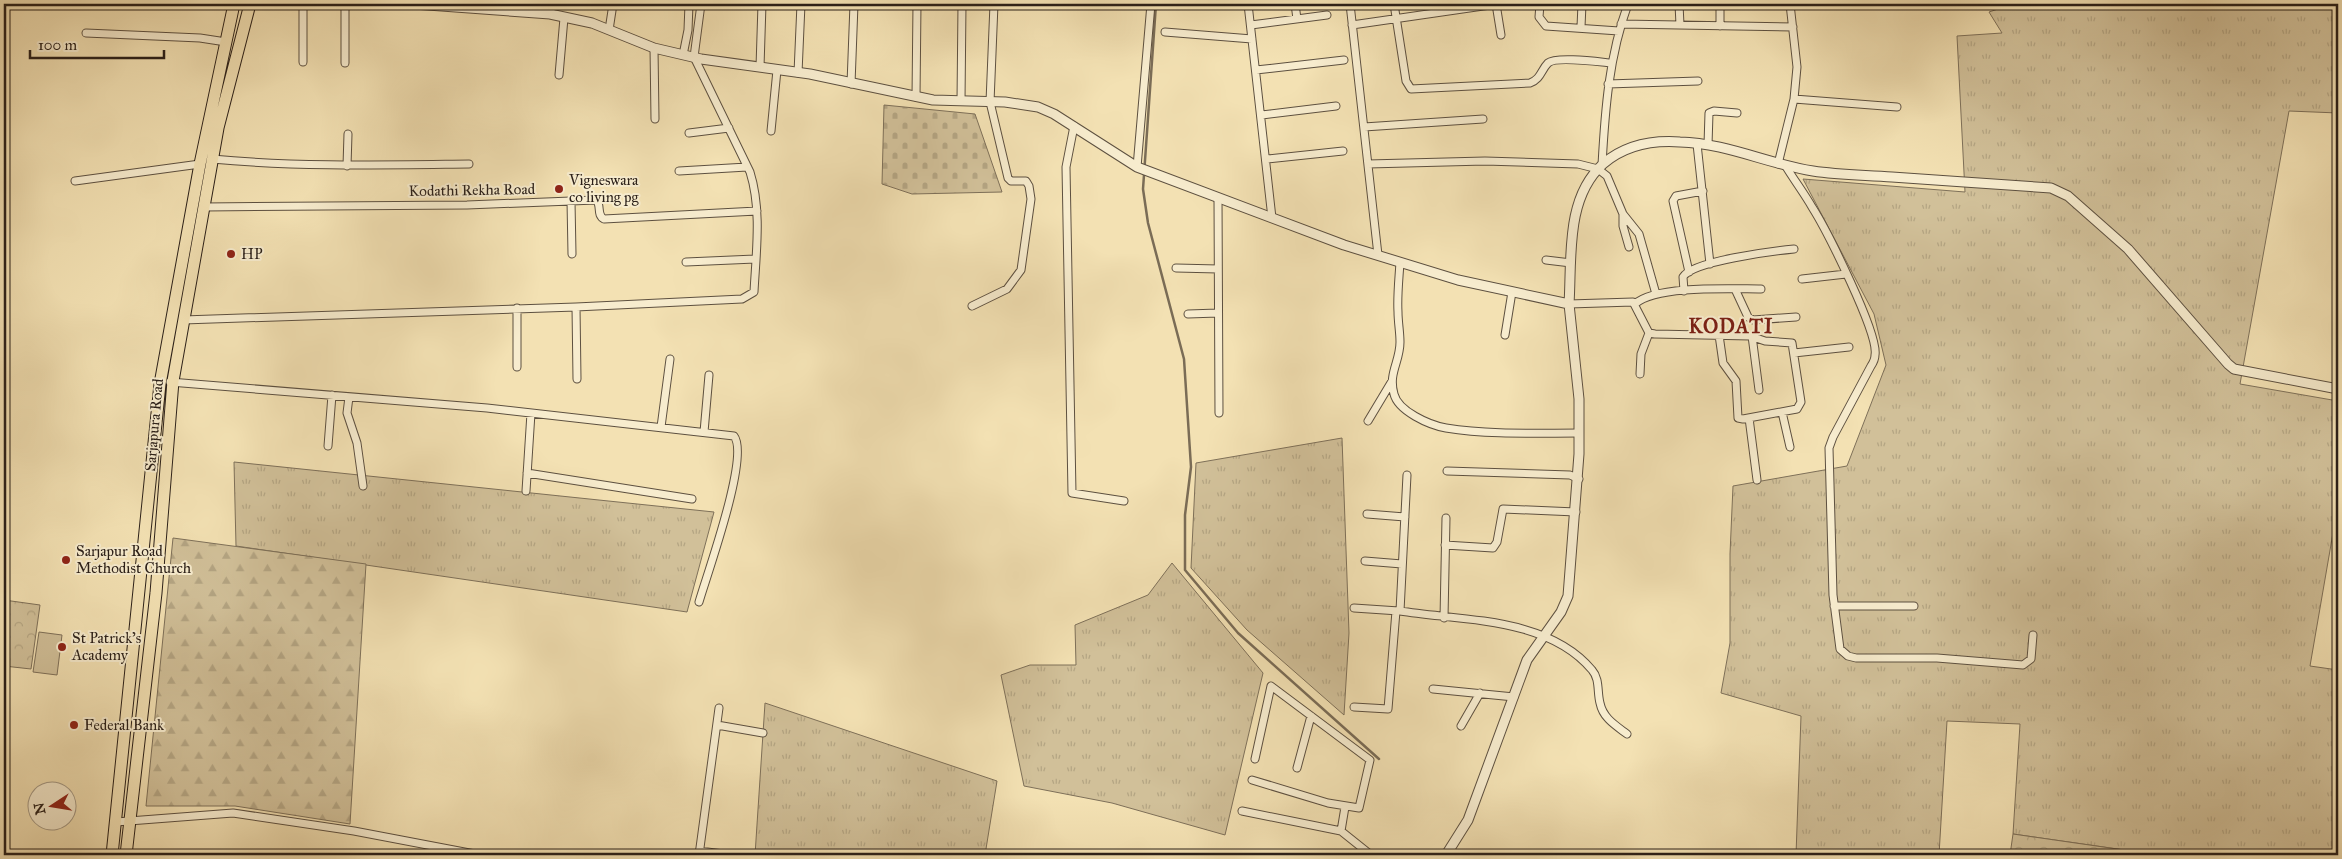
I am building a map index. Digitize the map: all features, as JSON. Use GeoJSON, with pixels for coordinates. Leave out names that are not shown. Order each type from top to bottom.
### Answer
{"type":"FeatureCollection","features":[{"type":"Feature","properties":{"kind":"main road","name":"Sarjapura Road"},"geometry":{"type":"LineString","coordinates":[[112,855],[160,384],[200,164],[234,4]]}},
{"type":"Feature","properties":{"kind":"main road","name":"Sarjapura Road"},"geometry":{"type":"LineString","coordinates":[[126,855],[156,592],[173,381],[218,128],[250,4]]}},
{"type":"Feature","properties":{"kind":"street"},"geometry":{"type":"LineString","coordinates":[[303,4],[303,62]]}},
{"type":"Feature","properties":{"kind":"street"},"geometry":{"type":"LineString","coordinates":[[345,4],[345,63]]}},
{"type":"Feature","properties":{"kind":"street"},"geometry":{"type":"LineString","coordinates":[[414,4],[550,14],[592,23],[654,48],[683,55],[798,73],[916,97],[1005,102],[1038,107],[1074,126],[1137,167],[1272,218],[1378,255],[1458,280],[1569,304],[1633,302],[1649,333],[1641,354],[1640,374]]}},
{"type":"Feature","properties":{"kind":"street"},"geometry":{"type":"LineString","coordinates":[[550,14],[552,4]]}},
{"type":"Feature","properties":{"kind":"street"},"geometry":{"type":"LineString","coordinates":[[608,30],[614,4]]}},
{"type":"Feature","properties":{"kind":"street"},"geometry":{"type":"LineString","coordinates":[[683,55],[688,30],[690,4]]}},
{"type":"Feature","properties":{"kind":"street"},"geometry":{"type":"LineString","coordinates":[[183,320],[517,308],[576,308],[742,299],[754,292],[757,211],[754,186],[729,128],[694,57],[701,4]]}},
{"type":"Feature","properties":{"kind":"street"},"geometry":{"type":"LineString","coordinates":[[760,67],[762,4]]}},
{"type":"Feature","properties":{"kind":"street"},"geometry":{"type":"LineString","coordinates":[[798,73],[801,4]]}},
{"type":"Feature","properties":{"kind":"street"},"geometry":{"type":"LineString","coordinates":[[851,84],[854,4]]}},
{"type":"Feature","properties":{"kind":"street"},"geometry":{"type":"LineString","coordinates":[[916,97],[917,4]]}},
{"type":"Feature","properties":{"kind":"street"},"geometry":{"type":"LineString","coordinates":[[961,101],[962,4]]}},
{"type":"Feature","properties":{"kind":"street"},"geometry":{"type":"LineString","coordinates":[[972,306],[1007,289],[1021,270],[1031,199],[1029,186],[1026,181],[1011,181],[1008,178],[990,102],[994,4]]}},
{"type":"Feature","properties":{"kind":"street"},"geometry":{"type":"LineString","coordinates":[[1137,167],[1151,4]]}},
{"type":"Feature","properties":{"kind":"street"},"geometry":{"type":"LineString","coordinates":[[1248,4],[1267,159],[1272,218]]}},
{"type":"Feature","properties":{"kind":"street"},"geometry":{"type":"LineString","coordinates":[[1295,4],[1297,19]]}},
{"type":"Feature","properties":{"kind":"street"},"geometry":{"type":"LineString","coordinates":[[1350,4],[1378,255]]}},
{"type":"Feature","properties":{"kind":"street"},"geometry":{"type":"LineString","coordinates":[[1394,4],[1406,82],[1412,89],[1530,83],[1539,79],[1548,64],[1556,60],[1611,63]]}},
{"type":"Feature","properties":{"kind":"street"},"geometry":{"type":"LineString","coordinates":[[1352,25],[1496,4],[1501,35]]}},
{"type":"Feature","properties":{"kind":"street"},"geometry":{"type":"LineString","coordinates":[[1540,4],[1539,17],[1546,26],[1620,28],[1680,25],[1793,27]]}},
{"type":"Feature","properties":{"kind":"street"},"geometry":{"type":"LineString","coordinates":[[1581,27],[1582,4]]}},
{"type":"Feature","properties":{"kind":"street"},"geometry":{"type":"LineString","coordinates":[[1628,4],[1611,63],[1600,167],[1607,176],[1624,214],[1639,234],[1656,294]]}},
{"type":"Feature","properties":{"kind":"street"},"geometry":{"type":"LineString","coordinates":[[1679,4],[1680,25]]}},
{"type":"Feature","properties":{"kind":"street"},"geometry":{"type":"LineString","coordinates":[[1720,4],[1720,26]]}},
{"type":"Feature","properties":{"kind":"street"},"geometry":{"type":"LineString","coordinates":[[1790,4],[1797,67],[1794,99],[1782,164],[1812,206],[1846,274],[1862,309],[1876,355],[1830,444],[1834,606],[1840,649],[1848,656],[1856,658],[1937,658],[2023,665],[2031,659],[2033,635]]}},
{"type":"Feature","properties":{"kind":"street"},"geometry":{"type":"LineString","coordinates":[[1251,26],[1327,15]]}},
{"type":"Feature","properties":{"kind":"street"},"geometry":{"type":"LineString","coordinates":[[559,75],[564,18]]}},
{"type":"Feature","properties":{"kind":"street"},"geometry":{"type":"LineString","coordinates":[[1165,32],[1252,38]]}},
{"type":"Feature","properties":{"kind":"street"},"geometry":{"type":"LineString","coordinates":[[86,33],[200,38],[226,42]]}},
{"type":"Feature","properties":{"kind":"street"},"geometry":{"type":"LineString","coordinates":[[654,48],[655,119]]}},
{"type":"Feature","properties":{"kind":"street"},"geometry":{"type":"LineString","coordinates":[[1256,70],[1344,60]]}},
{"type":"Feature","properties":{"kind":"street"},"geometry":{"type":"LineString","coordinates":[[771,131],[777,70]]}},
{"type":"Feature","properties":{"kind":"street"},"geometry":{"type":"LineString","coordinates":[[1608,84],[1698,81]]}},
{"type":"Feature","properties":{"kind":"street"},"geometry":{"type":"LineString","coordinates":[[1794,99],[1897,107]]}},
{"type":"Feature","properties":{"kind":"street"},"geometry":{"type":"LineString","coordinates":[[1262,115],[1336,106]]}},
{"type":"Feature","properties":{"kind":"street"},"geometry":{"type":"LineString","coordinates":[[1708,145],[1709,113],[1737,113]]}},
{"type":"Feature","properties":{"kind":"street"},"geometry":{"type":"LineString","coordinates":[[1364,127],[1483,119]]}},
{"type":"Feature","properties":{"kind":"street"},"geometry":{"type":"LineString","coordinates":[[1074,126],[1066,167],[1072,493],[1124,501]]}},
{"type":"Feature","properties":{"kind":"street"},"geometry":{"type":"LineString","coordinates":[[689,133],[729,128]]}},
{"type":"Feature","properties":{"kind":"street"},"geometry":{"type":"LineString","coordinates":[[346,166],[348,134]]}},
{"type":"Feature","properties":{"kind":"street"},"geometry":{"type":"LineString","coordinates":[[1446,855],[1468,820],[1527,660],[1561,612],[1568,596],[1579,479],[1579,399],[1569,304],[1574,217],[1589,181],[1600,167],[1618,153],[1632,146],[1650,142],[1681,142],[1708,145],[1814,172],[2060,190],[2128,249],[2234,369],[2338,389]]}},
{"type":"Feature","properties":{"kind":"street"},"geometry":{"type":"LineString","coordinates":[[1697,144],[1710,264]]}},
{"type":"Feature","properties":{"kind":"street"},"geometry":{"type":"LineString","coordinates":[[1267,159],[1343,152]]}},
{"type":"Feature","properties":{"kind":"street"},"geometry":{"type":"LineString","coordinates":[[212,159],[270,164],[346,166],[469,164]]}},
{"type":"Feature","properties":{"kind":"street"},"geometry":{"type":"LineString","coordinates":[[1368,164],[1485,161],[1578,164],[1600,167]]}},
{"type":"Feature","properties":{"kind":"street"},"geometry":{"type":"LineString","coordinates":[[75,180],[200,164]]}},
{"type":"Feature","properties":{"kind":"street"},"geometry":{"type":"LineString","coordinates":[[679,171],[747,167]]}},
{"type":"Feature","properties":{"kind":"street"},"geometry":{"type":"LineString","coordinates":[[1689,272],[1673,201],[1676,196],[1703,191]]}},
{"type":"Feature","properties":{"kind":"street"},"geometry":{"type":"LineString","coordinates":[[1218,198],[1219,414]]}},
{"type":"Feature","properties":{"kind":"street","name":"Kodathi Rekha Road"},"geometry":{"type":"LineString","coordinates":[[204,207],[468,205],[596,200],[599,204],[600,214],[604,219],[757,211]]}},
{"type":"Feature","properties":{"kind":"street"},"geometry":{"type":"LineString","coordinates":[[570,201],[572,254]]}},
{"type":"Feature","properties":{"kind":"street"},"geometry":{"type":"LineString","coordinates":[[1624,214],[1623,226],[1629,247]]}},
{"type":"Feature","properties":{"kind":"street"},"geometry":{"type":"LineString","coordinates":[[1684,291],[1683,278],[1689,272],[1710,264],[1753,254],[1794,249]]}},
{"type":"Feature","properties":{"kind":"street"},"geometry":{"type":"LineString","coordinates":[[686,262],[756,259]]}},
{"type":"Feature","properties":{"kind":"street"},"geometry":{"type":"LineString","coordinates":[[1546,260],[1571,263]]}},
{"type":"Feature","properties":{"kind":"street"},"geometry":{"type":"LineString","coordinates":[[1400,262],[1399,359],[1392,371],[1392,381],[1394,396],[1408,414],[1445,428],[1579,433]]}},
{"type":"Feature","properties":{"kind":"street"},"geometry":{"type":"LineString","coordinates":[[1176,268],[1218,268]]}},
{"type":"Feature","properties":{"kind":"street"},"geometry":{"type":"LineString","coordinates":[[1802,279],[1846,274]]}},
{"type":"Feature","properties":{"kind":"street"},"geometry":{"type":"LineString","coordinates":[[1635,304],[1645,297],[1656,294],[1735,289],[1760,290]]}},
{"type":"Feature","properties":{"kind":"street"},"geometry":{"type":"LineString","coordinates":[[1735,289],[1748,317],[1753,320],[1796,317]]}},
{"type":"Feature","properties":{"kind":"street"},"geometry":{"type":"LineString","coordinates":[[1505,335],[1512,292]]}},
{"type":"Feature","properties":{"kind":"street"},"geometry":{"type":"LineString","coordinates":[[517,308],[517,367]]}},
{"type":"Feature","properties":{"kind":"street"},"geometry":{"type":"LineString","coordinates":[[576,308],[577,379]]}},
{"type":"Feature","properties":{"kind":"street"},"geometry":{"type":"LineString","coordinates":[[1188,314],[1218,313]]}},
{"type":"Feature","properties":{"kind":"street"},"geometry":{"type":"LineString","coordinates":[[1649,333],[1719,335],[1752,336],[1765,341],[1792,343],[1801,402],[1797,409],[1749,418],[1738,418],[1736,381],[1734,376],[1725,369],[1719,335]]}},
{"type":"Feature","properties":{"kind":"street"},"geometry":{"type":"LineString","coordinates":[[1752,336],[1759,390]]}},
{"type":"Feature","properties":{"kind":"street"},"geometry":{"type":"LineString","coordinates":[[1794,353],[1849,346]]}},
{"type":"Feature","properties":{"kind":"street"},"geometry":{"type":"LineString","coordinates":[[661,427],[670,360]]}},
{"type":"Feature","properties":{"kind":"street"},"geometry":{"type":"LineString","coordinates":[[704,432],[709,375]]}},
{"type":"Feature","properties":{"kind":"street"},"geometry":{"type":"LineString","coordinates":[[160,384],[173,381],[531,413],[734,436],[739,446],[739,456],[728,509],[699,602]]}},
{"type":"Feature","properties":{"kind":"street"},"geometry":{"type":"LineString","coordinates":[[1368,421],[1392,381]]}},
{"type":"Feature","properties":{"kind":"street"},"geometry":{"type":"LineString","coordinates":[[328,446],[332,396]]}},
{"type":"Feature","properties":{"kind":"street"},"geometry":{"type":"LineString","coordinates":[[349,397],[347,413],[357,443],[363,486]]}},
{"type":"Feature","properties":{"kind":"street"},"geometry":{"type":"LineString","coordinates":[[1782,412],[1790,447]]}},
{"type":"Feature","properties":{"kind":"street"},"geometry":{"type":"LineString","coordinates":[[526,490],[531,413]]}},
{"type":"Feature","properties":{"kind":"street"},"geometry":{"type":"LineString","coordinates":[[1749,418],[1758,480]]}},
{"type":"Feature","properties":{"kind":"street"},"geometry":{"type":"LineString","coordinates":[[1447,471],[1570,475],[1579,479]]}},
{"type":"Feature","properties":{"kind":"street"},"geometry":{"type":"LineString","coordinates":[[527,473],[692,499]]}},
{"type":"Feature","properties":{"kind":"street"},"geometry":{"type":"LineString","coordinates":[[1354,707],[1388,709],[1402,564],[1407,475]]}},
{"type":"Feature","properties":{"kind":"street"},"geometry":{"type":"LineString","coordinates":[[1445,545],[1493,548],[1497,542],[1503,509],[1576,512]]}},
{"type":"Feature","properties":{"kind":"street"},"geometry":{"type":"LineString","coordinates":[[1368,514],[1405,517]]}},
{"type":"Feature","properties":{"kind":"street"},"geometry":{"type":"LineString","coordinates":[[1444,618],[1446,518]]}},
{"type":"Feature","properties":{"kind":"street"},"geometry":{"type":"LineString","coordinates":[[1365,561],[1402,564]]}},
{"type":"Feature","properties":{"kind":"street"},"geometry":{"type":"LineString","coordinates":[[1834,606],[1914,606]]}},
{"type":"Feature","properties":{"kind":"street"},"geometry":{"type":"LineString","coordinates":[[1354,608],[1398,611],[1514,626],[1544,635],[1586,664],[1594,672],[1603,712],[1609,721],[1627,734]]}},
{"type":"Feature","properties":{"kind":"street"},"geometry":{"type":"LineString","coordinates":[[1252,780],[1345,807],[1359,808],[1370,760],[1271,686],[1255,759]]}},
{"type":"Feature","properties":{"kind":"street"},"geometry":{"type":"LineString","coordinates":[[1433,689],[1514,697]]}},
{"type":"Feature","properties":{"kind":"street"},"geometry":{"type":"LineString","coordinates":[[1461,726],[1480,693]]}},
{"type":"Feature","properties":{"kind":"street"},"geometry":{"type":"LineString","coordinates":[[719,708],[699,853],[732,855]]}},
{"type":"Feature","properties":{"kind":"street"},"geometry":{"type":"LineString","coordinates":[[1296,768],[1312,716]]}},
{"type":"Feature","properties":{"kind":"street"},"geometry":{"type":"LineString","coordinates":[[717,725],[763,732]]}},
{"type":"Feature","properties":{"kind":"street"},"geometry":{"type":"LineString","coordinates":[[1341,831],[1345,807]]}},
{"type":"Feature","properties":{"kind":"street"},"geometry":{"type":"LineString","coordinates":[[1242,811],[1341,831],[1371,855]]}},
{"type":"Feature","properties":{"kind":"street"},"geometry":{"type":"LineString","coordinates":[[116,822],[233,813],[354,831],[480,855]]}},
{"type":"Feature","properties":{"kind":"green space"},"geometry":{"type":"Polygon","coordinates":[[[2013,4],[2338,4],[2338,113],[2289,111],[2240,384],[2338,401],[2338,504],[2310,666],[2338,670],[2338,855],[2159,855],[2013,834],[2020,724],[1947,721],[1939,855],[1796,855],[1801,716],[1721,693],[1730,643],[1730,554],[1733,486],[1847,466],[1886,365],[1874,314],[1803,179],[1965,192],[1957,36],[2002,33],[1989,12],[2013,4]]]}},
{"type":"Feature","properties":{"kind":"green space"},"geometry":{"type":"Polygon","coordinates":[[[884,105],[975,114],[1002,192],[912,194],[882,184],[884,105]]]}},
{"type":"Feature","properties":{"kind":"green space"},"geometry":{"type":"Polygon","coordinates":[[[1342,438],[1349,633],[1344,715],[1247,630],[1191,568],[1196,463],[1342,438]]]}},
{"type":"Feature","properties":{"kind":"green space"},"geometry":{"type":"Polygon","coordinates":[[[234,462],[714,512],[687,612],[236,546],[234,462]]]}},
{"type":"Feature","properties":{"kind":"green space"},"geometry":{"type":"Polygon","coordinates":[[[173,538],[366,564],[350,824],[235,806],[146,806],[173,538]]]}},
{"type":"Feature","properties":{"kind":"green space"},"geometry":{"type":"Polygon","coordinates":[[[1172,563],[1263,673],[1225,835],[1112,803],[1024,786],[1001,675],[1030,665],[1076,665],[1075,625],[1148,595],[1172,563]]]}},
{"type":"Feature","properties":{"kind":"green space"},"geometry":{"type":"Polygon","coordinates":[[[4,600],[40,605],[31,669],[4,666],[4,600]]]}},
{"type":"Feature","properties":{"kind":"green space"},"geometry":{"type":"Polygon","coordinates":[[[39,632],[62,635],[57,675],[33,672],[39,632]]]}},
{"type":"Feature","properties":{"kind":"green space"},"geometry":{"type":"Polygon","coordinates":[[[765,703],[997,781],[985,855],[755,855],[765,703]]]}},
{"type":"Feature","properties":{"kind":"green space"},"geometry":{"type":"Polygon","coordinates":[[[2013,834],[2159,855],[2010,855],[2013,834]]]}},
{"type":"Feature","properties":{"kind":"waterway"},"geometry":{"type":"LineString","coordinates":[[1156,4],[1143,189],[1148,223],[1184,359],[1191,467],[1185,515],[1185,570],[1238,633],[1379,759]]}},
{"type":"Feature","properties":{"kind":"place","name":"Vigneswara co living pg"},"geometry":{"type":"Point","coordinates":[559,189]}},
{"type":"Feature","properties":{"kind":"place","name":"HP"},"geometry":{"type":"Point","coordinates":[231,254]}},
{"type":"Feature","properties":{"kind":"place","name":"Sarjapur Road Methodist Church"},"geometry":{"type":"Point","coordinates":[66,560]}},
{"type":"Feature","properties":{"kind":"place","name":"St Patrick's Academy"},"geometry":{"type":"Point","coordinates":[62,647]}},
{"type":"Feature","properties":{"kind":"place","name":"Federal Bank"},"geometry":{"type":"Point","coordinates":[74,725]}},
{"type":"Feature","properties":{"kind":"district","name":"KODATI"},"geometry":{"type":"Point","coordinates":[1731,326]}}]}
